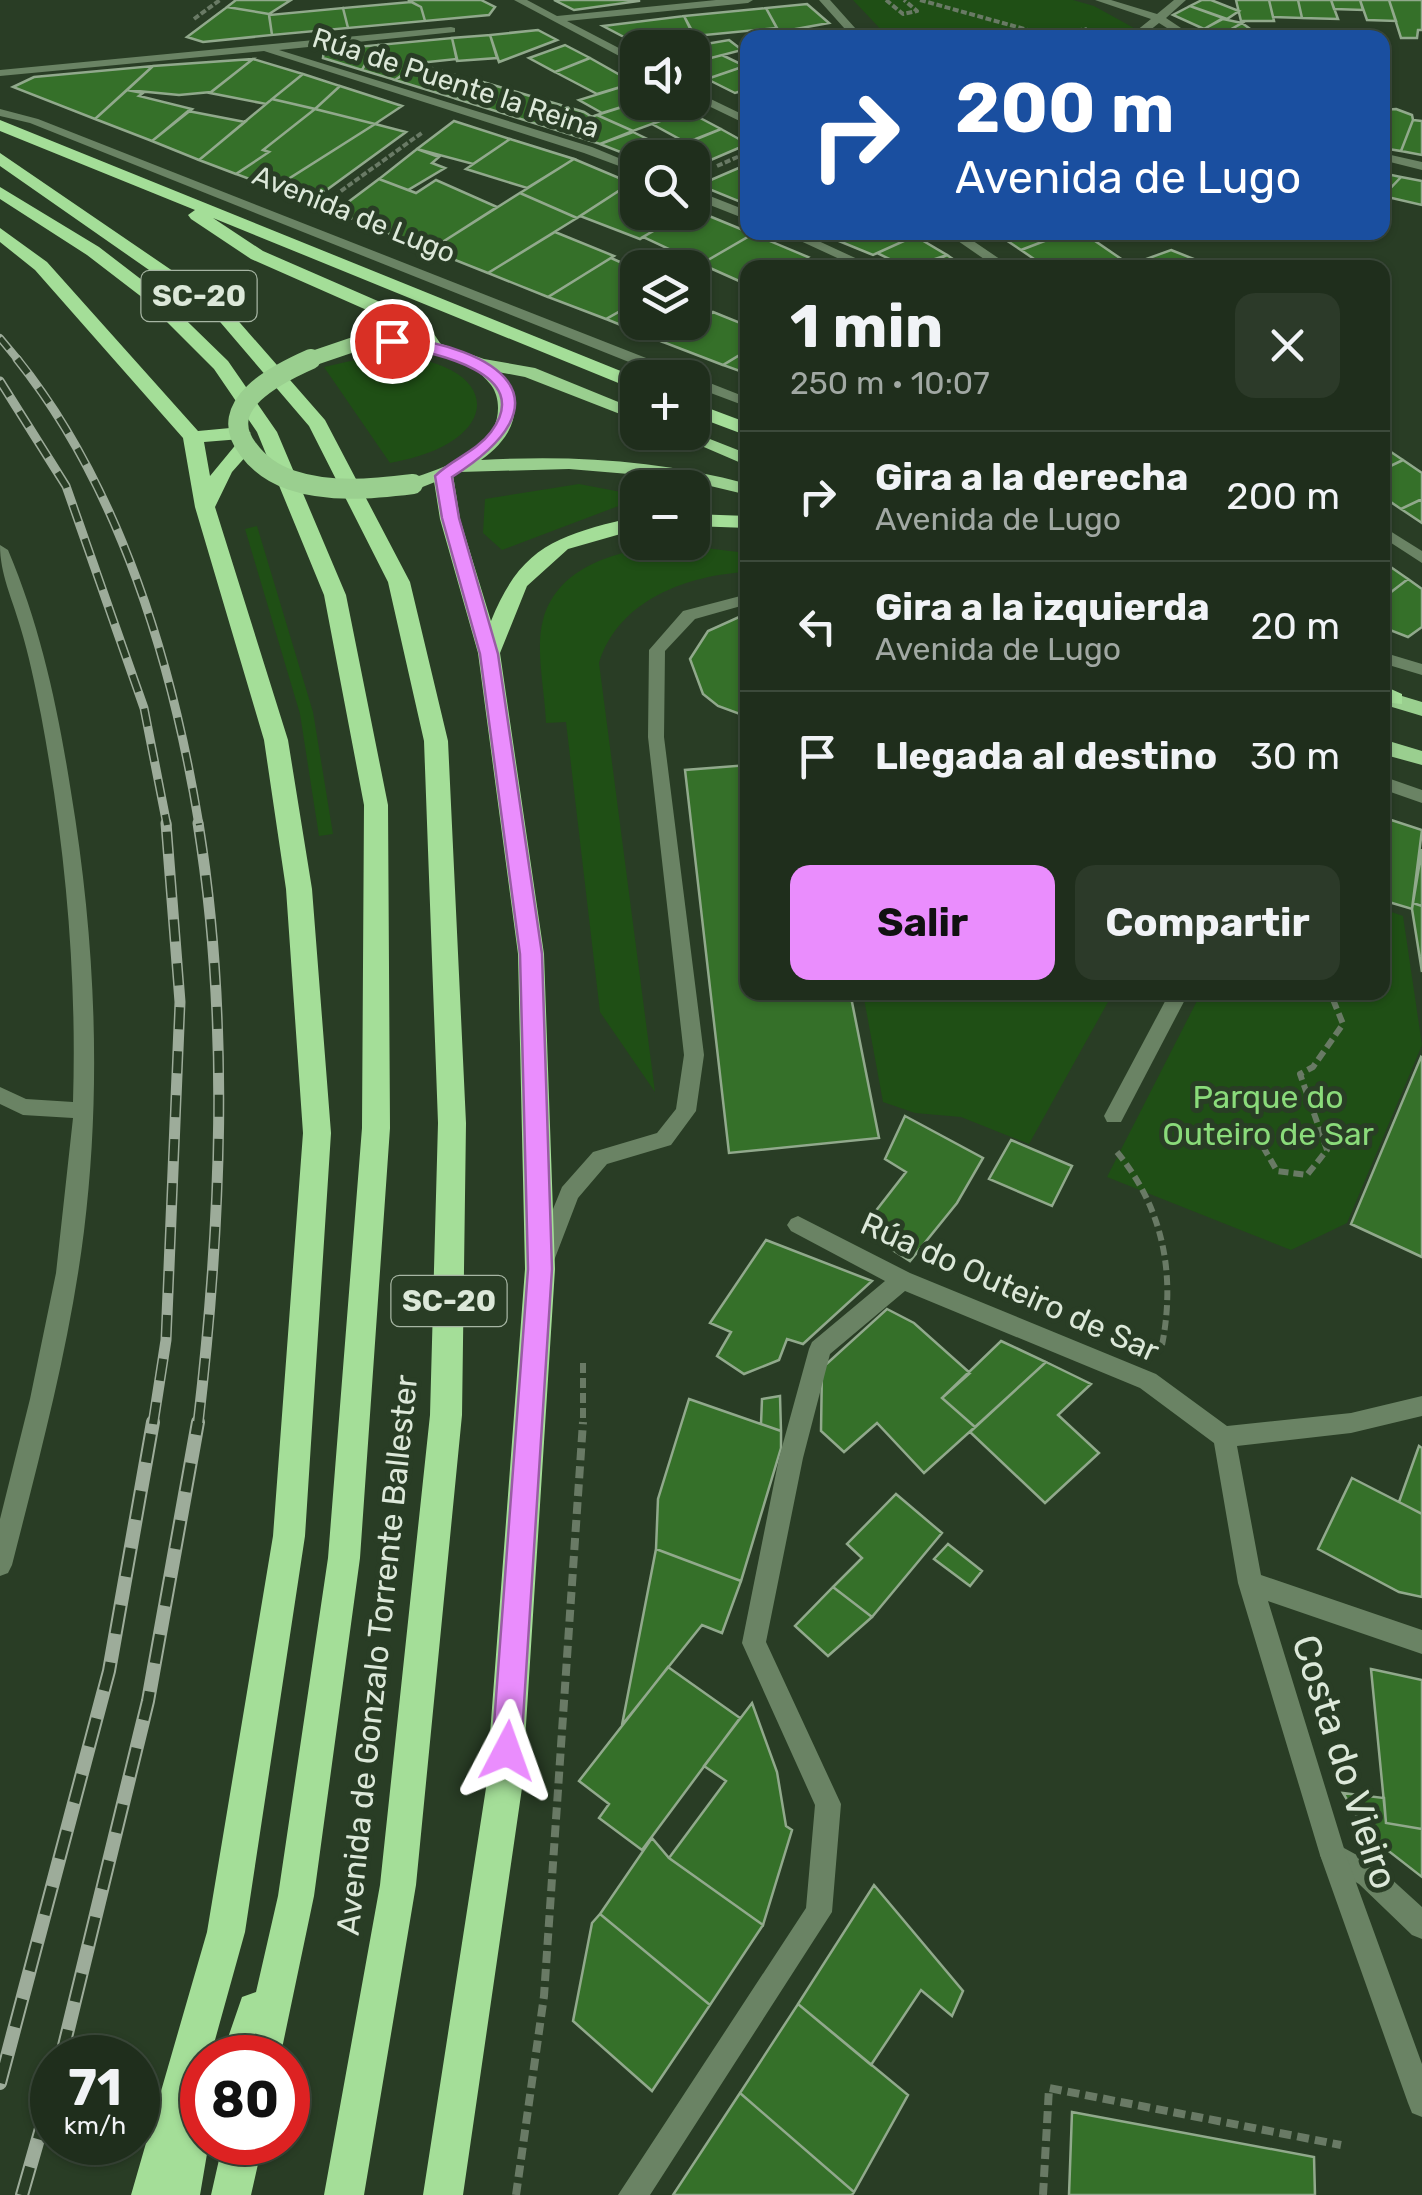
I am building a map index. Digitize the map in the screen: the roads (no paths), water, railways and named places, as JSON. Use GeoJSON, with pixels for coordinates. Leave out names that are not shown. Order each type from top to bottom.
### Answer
{"type":"FeatureCollection","features":[{"type":"Feature","properties":{"kind":"highway"},"geometry":{"type":"LineString","coordinates":[[0,125],[620,378]]}},
{"type":"Feature","properties":{"kind":"highway","name":"Avenida de Gonzalo Torrente Ballester"},"geometry":{"type":"LineString","coordinates":[[0,158],[221,312],[318,424],[399,582],[436,741],[452,1123],[446,1415],[398,1885],[344,2195]]}},
{"type":"Feature","properties":{"kind":"highway","name":"SC-20"},"geometry":{"type":"LineString","coordinates":[[0,192],[93,251],[149,294],[222,365],[251,437]]}},
{"type":"Feature","properties":{"kind":"highway"},"geometry":{"type":"LineString","coordinates":[[184,202],[238,246],[420,326],[433,346]]}},
{"type":"Feature","properties":{"kind":"highway"},"geometry":{"type":"LineString","coordinates":[[0,233],[41,266],[193,437],[205,507],[276,740],[299,889],[317,1133],[289,1536],[208,2035]]}},
{"type":"Feature","properties":{"kind":"highway"},"geometry":{"type":"LineString","coordinates":[[270,233],[279,253],[338,278],[343,294]]}},
{"type":"Feature","properties":{"kind":"highway"},"geometry":{"type":"LineString","coordinates":[[710,415],[740,427]]}},
{"type":"Feature","properties":{"kind":"highway"},"geometry":{"type":"LineString","coordinates":[[193,437],[251,437]]}},
{"type":"Feature","properties":{"kind":"highway"},"geometry":{"type":"LineString","coordinates":[[205,507],[223,470],[251,437]]}},
{"type":"Feature","properties":{"kind":"highway","name":"Avenida de Gonzalo Torrente Ballester"},"geometry":{"type":"LineString","coordinates":[[251,437],[335,595],[376,804],[374,1168],[344,1558],[296,1896],[266,2035]]}},
{"type":"Feature","properties":{"kind":"highway"},"geometry":{"type":"LineString","coordinates":[[443,2195],[504,1788],[540,1269],[531,954],[489,654],[450,518],[452,471]]}},
{"type":"Feature","properties":{"kind":"highway"},"geometry":{"type":"LineString","coordinates":[[710,521],[740,522]]}},
{"type":"Feature","properties":{"kind":"highway"},"geometry":{"type":"LineString","coordinates":[[489,654],[517,583],[561,544],[620,527]]}},
{"type":"Feature","properties":{"kind":"highway"},"geometry":{"type":"LineString","coordinates":[[248,2035],[296,1896]]}},
{"type":"Feature","properties":{"kind":"highway"},"geometry":{"type":"LineString","coordinates":[[152,2195],[226,1932]]}},
{"type":"Feature","properties":{"kind":"highway"},"geometry":{"type":"LineString","coordinates":[[180,2195],[185,2165]]}},
{"type":"Feature","properties":{"kind":"highway"},"geometry":{"type":"LineString","coordinates":[[192,2195],[202,2165]]}},
{"type":"Feature","properties":{"kind":"highway"},"geometry":{"type":"LineString","coordinates":[[232,2195],[238,2165]]}},
{"type":"Feature","properties":{"kind":"main road"},"geometry":{"type":"LineString","coordinates":[[620,409],[529,372],[480,364],[433,346],[392,341],[354,344],[311,355],[278,370],[256,388],[242,411],[256,461],[281,475],[323,486],[372,489],[413,484],[452,471],[607,464],[679,473],[740,488]]}},
{"type":"Feature","properties":{"kind":"main road"},"geometry":{"type":"LineString","coordinates":[[452,471],[501,430],[508,410],[505,390],[480,364]]}},
{"type":"Feature","properties":{"kind":"main road"},"geometry":{"type":"LineString","coordinates":[[710,445],[740,458]]}},
{"type":"Feature","properties":{"kind":"main road"},"geometry":{"type":"LineString","coordinates":[[1390,697],[1422,709]]}},
{"type":"Feature","properties":{"kind":"main road"},"geometry":{"type":"LineString","coordinates":[[1390,748],[1422,758]]}},
{"type":"Feature","properties":{"kind":"street"},"geometry":{"type":"LineString","coordinates":[[519,0],[620,53]]}},
{"type":"Feature","properties":{"kind":"street"},"geometry":{"type":"LineString","coordinates":[[556,19],[748,0]]}},
{"type":"Feature","properties":{"kind":"street"},"geometry":{"type":"LineString","coordinates":[[824,0],[852,30]]}},
{"type":"Feature","properties":{"kind":"street"},"geometry":{"type":"LineString","coordinates":[[1100,0],[1159,18],[1178,30]]}},
{"type":"Feature","properties":{"kind":"street"},"geometry":{"type":"LineString","coordinates":[[1144,30],[1182,0]]}},
{"type":"Feature","properties":{"kind":"street"},"geometry":{"type":"LineString","coordinates":[[0,73],[451,30]]}},
{"type":"Feature","properties":{"kind":"street","name":"Rúa de Puente la Reina"},"geometry":{"type":"LineString","coordinates":[[258,47],[620,163]]}},
{"type":"Feature","properties":{"kind":"street"},"geometry":{"type":"LineString","coordinates":[[710,102],[740,118]]}},
{"type":"Feature","properties":{"kind":"street","name":"Avenida de Lugo"},"geometry":{"type":"LineString","coordinates":[[0,112],[34,120],[638,360]]}},
{"type":"Feature","properties":{"kind":"street"},"geometry":{"type":"LineString","coordinates":[[1390,158],[1422,166]]}},
{"type":"Feature","properties":{"kind":"street"},"geometry":{"type":"LineString","coordinates":[[710,200],[740,213]]}},
{"type":"Feature","properties":{"kind":"street"},"geometry":{"type":"LineString","coordinates":[[806,240],[852,260]]}},
{"type":"Feature","properties":{"kind":"street"},"geometry":{"type":"LineString","coordinates":[[963,240],[995,260]]}},
{"type":"Feature","properties":{"kind":"street"},"geometry":{"type":"LineString","coordinates":[[710,389],[740,401]]}},
{"type":"Feature","properties":{"kind":"street"},"geometry":{"type":"LineString","coordinates":[[1390,536],[1422,558]]}},
{"type":"Feature","properties":{"kind":"street"},"geometry":{"type":"LineString","coordinates":[[0,550],[34,633],[72,839],[84,995],[78,1176],[64,1288],[0,1565]]}},
{"type":"Feature","properties":{"kind":"street"},"geometry":{"type":"LineString","coordinates":[[540,1269],[569,1193],[600,1158],[664,1138],[686,1111],[694,1055],[656,737],[657,650],[689,615],[740,600]]}},
{"type":"Feature","properties":{"kind":"street"},"geometry":{"type":"LineString","coordinates":[[1390,660],[1422,670]]}},
{"type":"Feature","properties":{"kind":"street"},"geometry":{"type":"LineString","coordinates":[[1390,785],[1422,796]]}},
{"type":"Feature","properties":{"kind":"street"},"geometry":{"type":"LineString","coordinates":[[1114,1116],[1176,1000]]}},
{"type":"Feature","properties":{"kind":"street"},"geometry":{"type":"LineString","coordinates":[[0,1095],[23,1107],[81,1110]]}},
{"type":"Feature","properties":{"kind":"street","name":"Rúa do Outeiro de Sar"},"geometry":{"type":"LineString","coordinates":[[798,1225],[902,1280],[1148,1381],[1224,1436]]}},
{"type":"Feature","properties":{"kind":"street"},"geometry":{"type":"LineString","coordinates":[[633,2195],[819,1912],[828,1804],[754,1642],[791,1458],[820,1348],[902,1280]]}},
{"type":"Feature","properties":{"kind":"street"},"geometry":{"type":"LineString","coordinates":[[1224,1436],[1351,1423],[1422,1406]]}},
{"type":"Feature","properties":{"kind":"street","name":"Costa do Vieiro"},"geometry":{"type":"LineString","coordinates":[[1224,1436],[1250,1583],[1333,1855],[1422,2103]]}},
{"type":"Feature","properties":{"kind":"street"},"geometry":{"type":"LineString","coordinates":[[1250,1583],[1422,1642]]}},
{"type":"Feature","properties":{"kind":"street"},"geometry":{"type":"LineString","coordinates":[[1333,1855],[1368,1875],[1422,1925]]}},
{"type":"Feature","properties":{"kind":"railway"},"geometry":{"type":"LineString","coordinates":[[0,338],[19,361]]}},
{"type":"Feature","properties":{"kind":"railway"},"geometry":{"type":"LineString","coordinates":[[17,359],[85,463],[137,580],[174,703],[199,825]]}},
{"type":"Feature","properties":{"kind":"railway"},"geometry":{"type":"LineString","coordinates":[[0,381],[66,486],[144,708],[167,825]]}},
{"type":"Feature","properties":{"kind":"railway"},"geometry":{"type":"LineString","coordinates":[[153,1424],[166,1340],[180,1002],[166,823]]}},
{"type":"Feature","properties":{"kind":"railway"},"geometry":{"type":"LineString","coordinates":[[198,823],[215,972],[219,1124],[212,1275],[198,1424]]}},
{"type":"Feature","properties":{"kind":"railway"},"geometry":{"type":"LineString","coordinates":[[0,2083],[109,1671],[153,1422]]}},
{"type":"Feature","properties":{"kind":"railway"},"geometry":{"type":"LineString","coordinates":[[67,2035],[148,1701],[198,1422]]}},
{"type":"Feature","properties":{"kind":"railway"},"geometry":{"type":"LineString","coordinates":[[22,2195],[31,2165]]}},
{"type":"Feature","properties":{"kind":"park label","name":"Parque do Outeiro de Sar"},"geometry":{"type":"Point","coordinates":[1268,1116]}}]}
